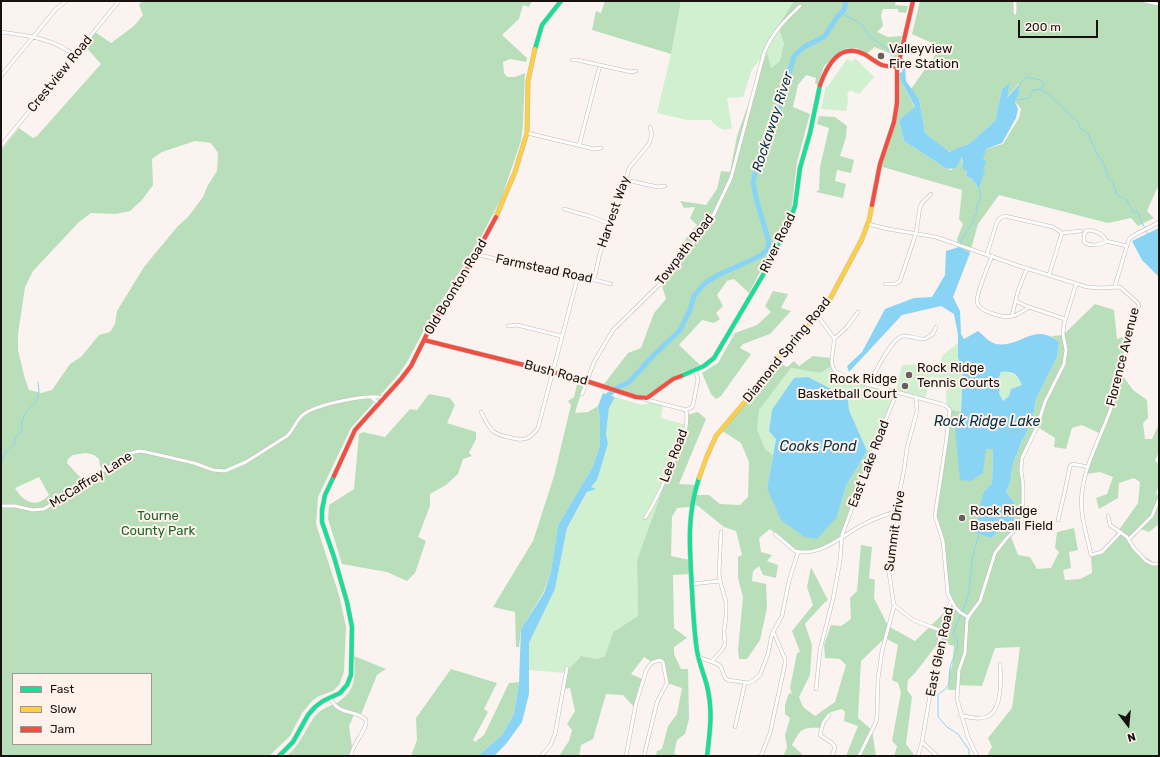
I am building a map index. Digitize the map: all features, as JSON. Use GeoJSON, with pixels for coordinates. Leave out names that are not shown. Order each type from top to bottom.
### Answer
{"type":"FeatureCollection","features":[{"type":"Feature","properties":{"kind":"street"},"geometry":{"type":"LineString","coordinates":[[1,76],[56,10],[66,1]]}},
{"type":"Feature","properties":{"kind":"street","name":"Crestview Road"},"geometry":{"type":"LineString","coordinates":[[1,146],[118,1]]}},
{"type":"Feature","properties":{"kind":"street","name":"Old Boonton Road"},"geometry":{"type":"LineString","coordinates":[[279,756],[293,742],[308,715],[315,707],[323,701],[340,693],[347,685],[350,675],[353,642],[351,617],[334,556],[322,522],[322,510],[325,496],[355,430],[406,372],[476,254],[494,219],[518,165],[527,133],[528,81],[532,57],[542,25],[561,1]]}},
{"type":"Feature","properties":{"kind":"street","name":"Diamond Spring Road"},"geometry":{"type":"LineString","coordinates":[[707,756],[711,728],[711,711],[695,639],[689,539],[692,497],[712,444],[720,430],[753,392],[773,363],[818,315],[836,288],[862,239],[868,224],[879,169],[895,116],[899,64],[913,1]]}},
{"type":"Feature","properties":{"kind":"street"},"geometry":{"type":"LineString","coordinates":[[1015,1],[1015,13]]}},
{"type":"Feature","properties":{"kind":"street"},"geometry":{"type":"LineString","coordinates":[[1145,1],[1157,4]]}},
{"type":"Feature","properties":{"kind":"street","name":"Towpath Road"},"geometry":{"type":"LineString","coordinates":[[582,394],[597,354],[613,330],[662,282],[710,221],[729,182],[761,60],[768,43],[779,26],[800,6]]}},
{"type":"Feature","properties":{"kind":"street"},"geometry":{"type":"LineString","coordinates":[[1,32],[46,40],[62,46],[75,56]]}},
{"type":"Feature","properties":{"kind":"street","name":"River Road"},"geometry":{"type":"LineString","coordinates":[[641,398],[653,396],[673,378],[695,370],[711,361],[763,275],[787,229],[795,206],[800,168],[810,133],[821,81],[826,70],[834,59],[846,51],[853,50],[864,54],[882,65],[899,64]]}},
{"type":"Feature","properties":{"kind":"street"},"geometry":{"type":"LineString","coordinates":[[572,60],[631,72],[636,71]]}},
{"type":"Feature","properties":{"kind":"street"},"geometry":{"type":"LineString","coordinates":[[579,146],[600,65]]}},
{"type":"Feature","properties":{"kind":"street","name":"Harvest Way"},"geometry":{"type":"LineString","coordinates":[[594,280],[600,253],[629,168],[649,144],[652,134],[650,127]]}},
{"type":"Feature","properties":{"kind":"street"},"geometry":{"type":"LineString","coordinates":[[527,133],[579,146],[594,149],[601,148]]}},
{"type":"Feature","properties":{"kind":"street"},"geometry":{"type":"LineString","coordinates":[[626,180],[658,187],[665,186]]}},
{"type":"Feature","properties":{"kind":"street"},"geometry":{"type":"LineString","coordinates":[[885,284],[895,284],[900,281],[916,233],[920,207],[931,194]]}},
{"type":"Feature","properties":{"kind":"street"},"geometry":{"type":"LineString","coordinates":[[564,208],[610,224]]}},
{"type":"Feature","properties":{"kind":"street"},"geometry":{"type":"LineString","coordinates":[[987,254],[997,222],[1000,218],[1005,216],[1053,227],[1062,234],[1081,231]]}},
{"type":"Feature","properties":{"kind":"street"},"geometry":{"type":"LineString","coordinates":[[868,224],[888,229],[936,236],[1027,268],[1093,288],[1115,286],[1131,237],[1147,230],[1159,222]]}},
{"type":"Feature","properties":{"kind":"street"},"geometry":{"type":"LineString","coordinates":[[1106,241],[1103,236],[1090,230],[1085,232],[1083,239],[1086,243],[1096,245],[1106,241],[1127,246]]}},
{"type":"Feature","properties":{"kind":"street"},"geometry":{"type":"LineString","coordinates":[[1049,275],[1062,234]]}},
{"type":"Feature","properties":{"kind":"street","name":"Farmstead Road"},"geometry":{"type":"LineString","coordinates":[[476,254],[496,260],[537,266],[611,284]]}},
{"type":"Feature","properties":{"kind":"street"},"geometry":{"type":"LineString","coordinates":[[992,256],[977,304],[986,312],[1012,316],[1030,307]]}},
{"type":"Feature","properties":{"kind":"street"},"geometry":{"type":"LineString","coordinates":[[1012,316],[1027,268]]}},
{"type":"Feature","properties":{"kind":"street"},"geometry":{"type":"LineString","coordinates":[[481,412],[489,427],[497,434],[518,439],[533,436],[538,428],[578,276]]}},
{"type":"Feature","properties":{"kind":"street"},"geometry":{"type":"LineString","coordinates":[[976,756],[960,715],[957,699],[959,670],[965,652],[966,616],[976,607],[983,593],[995,553],[1020,525],[1022,520],[1022,458],[1037,428],[1046,402],[1064,364],[1066,350],[1064,334],[1065,319],[1076,284]]}},
{"type":"Feature","properties":{"kind":"street","name":"Florence Avenue"},"geometry":{"type":"LineString","coordinates":[[1115,286],[1124,289],[1139,306],[1126,348],[1114,400],[1088,467],[1082,492],[1082,512],[1091,555],[1102,552],[1121,532]]}},
{"type":"Feature","properties":{"kind":"street"},"geometry":{"type":"LineString","coordinates":[[1016,301],[1065,319]]}},
{"type":"Feature","properties":{"kind":"street"},"geometry":{"type":"LineString","coordinates":[[834,339],[847,327],[858,312]]}},
{"type":"Feature","properties":{"kind":"street"},"geometry":{"type":"LineString","coordinates":[[818,315],[834,339],[832,360],[834,370],[841,375],[916,397]]}},
{"type":"Feature","properties":{"kind":"street"},"geometry":{"type":"LineString","coordinates":[[508,326],[517,325],[561,336]]}},
{"type":"Feature","properties":{"kind":"street"},"geometry":{"type":"LineString","coordinates":[[869,384],[896,339],[904,336],[926,339],[933,334],[936,327]]}},
{"type":"Feature","properties":{"kind":"street","name":"Bush Road"},"geometry":{"type":"LineString","coordinates":[[424,340],[553,371],[618,392],[686,410]]}},
{"type":"Feature","properties":{"kind":"street","name":"Lee Road"},"geometry":{"type":"LineString","coordinates":[[645,518],[659,495],[680,449],[688,418],[686,410],[693,405],[698,379],[695,370]]}},
{"type":"Feature","properties":{"kind":"street","name":"East Lake Road"},"geometry":{"type":"LineString","coordinates":[[816,690],[820,650],[833,599],[840,561],[842,537],[897,392]]}},
{"type":"Feature","properties":{"kind":"street"},"geometry":{"type":"LineString","coordinates":[[371,397],[378,403]]}},
{"type":"Feature","properties":{"kind":"street","name":"McCaffrey Lane"},"geometry":{"type":"LineString","coordinates":[[1,506],[15,506],[33,510],[44,509],[134,452],[146,452],[194,463],[213,470],[229,470],[264,452],[287,436],[292,431],[299,419],[307,412],[349,399],[371,397],[383,398]]}},
{"type":"Feature","properties":{"kind":"street","name":"East Glen Road"},"geometry":{"type":"LineString","coordinates":[[916,397],[947,406],[950,410],[935,516],[943,541],[946,585],[951,601],[942,631],[922,742],[918,756]]}},
{"type":"Feature","properties":{"kind":"street","name":"Summit Drive"},"geometry":{"type":"LineString","coordinates":[[859,756],[876,722],[877,716],[878,684],[882,650],[894,605],[889,573],[897,534],[897,511],[907,448],[917,411],[916,397]]}},
{"type":"Feature","properties":{"kind":"street"},"geometry":{"type":"LineString","coordinates":[[1058,520],[1070,466],[1073,464],[1088,467]]}},
{"type":"Feature","properties":{"kind":"street"},"geometry":{"type":"LineString","coordinates":[[1129,538],[1152,516],[1159,499]]}},
{"type":"Feature","properties":{"kind":"street"},"geometry":{"type":"LineString","coordinates":[[775,534],[792,549],[798,552],[817,550],[864,524],[897,511]]}},
{"type":"Feature","properties":{"kind":"street"},"geometry":{"type":"LineString","coordinates":[[1108,516],[1110,525],[1129,538],[1133,547],[1146,561],[1152,564],[1159,564]]}},
{"type":"Feature","properties":{"kind":"street"},"geometry":{"type":"LineString","coordinates":[[712,661],[722,650],[725,644],[724,631],[726,602],[720,581],[721,532]]}},
{"type":"Feature","properties":{"kind":"street"},"geometry":{"type":"LineString","coordinates":[[698,657],[712,661],[721,667],[725,678],[728,680],[745,683],[753,681],[760,675],[768,654],[770,638],[782,616],[789,581],[798,552]]}},
{"type":"Feature","properties":{"kind":"street"},"geometry":{"type":"LineString","coordinates":[[692,584],[720,581]]}},
{"type":"Feature","properties":{"kind":"street"},"geometry":{"type":"LineString","coordinates":[[951,601],[960,613],[966,616]]}},
{"type":"Feature","properties":{"kind":"street"},"geometry":{"type":"LineString","coordinates":[[894,605],[913,620],[942,631]]}},
{"type":"Feature","properties":{"kind":"street"},"geometry":{"type":"LineString","coordinates":[[761,756],[770,733],[785,664],[785,659],[774,631]]}},
{"type":"Feature","properties":{"kind":"street"},"geometry":{"type":"LineString","coordinates":[[626,756],[639,695],[649,666],[656,660],[663,662],[668,683],[657,702],[644,756]]}},
{"type":"Feature","properties":{"kind":"street"},"geometry":{"type":"LineString","coordinates":[[960,715],[982,718],[989,716],[1000,698],[1000,664]]}},
{"type":"Feature","properties":{"kind":"street"},"geometry":{"type":"LineString","coordinates":[[541,756],[550,746],[555,734],[567,668]]}},
{"type":"Feature","properties":{"kind":"street"},"geometry":{"type":"LineString","coordinates":[[735,727],[745,683]]}},
{"type":"Feature","properties":{"kind":"street"},"geometry":{"type":"LineString","coordinates":[[330,698],[334,706],[338,709],[361,716],[366,720],[365,727],[352,748],[351,756]]}},
{"type":"Feature","properties":{"kind":"street"},"geometry":{"type":"LineString","coordinates":[[829,714],[823,723],[820,735],[832,743],[835,747],[832,756]]}},
{"type":"Feature","properties":{"kind":"street"},"geometry":{"type":"LineString","coordinates":[[922,742],[937,756]]}},
{"type":"Feature","properties":{"kind":"green space","name":"Tourne County Park"},"geometry":{"type":"Polygon","coordinates":[[[142,1],[532,1],[529,7],[523,5],[519,19],[502,35],[527,58],[526,62],[510,59],[503,62],[504,73],[507,77],[515,77],[525,73],[521,141],[501,199],[482,235],[425,328],[399,374],[351,428],[318,497],[316,524],[339,595],[346,627],[344,672],[339,685],[333,691],[319,696],[312,701],[302,713],[290,736],[269,756],[1,756],[1,150],[19,128],[33,138],[37,136],[101,64],[84,45],[95,32],[111,43],[134,26],[143,15],[139,5],[142,1]],[[195,141],[162,152],[152,159],[153,185],[142,200],[130,211],[116,214],[91,213],[79,222],[33,271],[25,287],[18,334],[18,350],[29,390],[41,393],[52,390],[70,364],[81,357],[99,335],[110,332],[115,324],[117,311],[144,267],[177,227],[188,217],[203,197],[208,185],[217,171],[218,153],[211,143],[195,141]],[[86,453],[73,455],[68,459],[67,463],[83,479],[102,468],[100,466],[99,459],[94,455],[86,453]],[[39,477],[15,488],[22,497],[30,502],[39,502],[49,495],[39,477]]]}},
{"type":"Feature","properties":{"kind":"green space"},"geometry":{"type":"Polygon","coordinates":[[[605,1],[681,1],[671,54],[592,30],[596,11],[601,13],[605,1]]]}},
{"type":"Feature","properties":{"kind":"green space"},"geometry":{"type":"Polygon","coordinates":[[[681,1],[794,1],[778,26],[784,44],[780,61],[771,68],[766,53],[752,69],[743,97],[727,98],[732,128],[720,128],[711,120],[687,120],[657,113],[671,54],[681,1]]]}},
{"type":"Feature","properties":{"kind":"green space"},"geometry":{"type":"Polygon","coordinates":[[[794,1],[896,1],[895,5],[908,6],[906,13],[898,12],[898,9],[883,9],[881,15],[883,26],[877,32],[888,37],[902,36],[896,59],[892,54],[874,47],[867,54],[857,48],[847,48],[839,52],[824,66],[818,84],[815,84],[816,78],[806,75],[798,85],[793,107],[810,114],[797,162],[791,213],[749,293],[734,279],[727,281],[717,295],[723,306],[716,313],[720,319],[714,323],[702,320],[679,345],[700,365],[672,377],[648,396],[642,397],[627,393],[604,384],[628,353],[641,348],[654,313],[666,299],[662,286],[680,255],[686,238],[697,225],[690,218],[695,207],[684,208],[680,201],[706,205],[717,189],[721,171],[730,172],[737,136],[767,52],[771,68],[780,61],[784,44],[778,26],[794,1]]]}},
{"type":"Feature","properties":{"kind":"green space"},"geometry":{"type":"Polygon","coordinates":[[[920,1],[1159,1],[1159,184],[1147,211],[1154,218],[1138,226],[1131,218],[1108,223],[999,195],[978,224],[970,253],[958,247],[957,239],[963,224],[959,219],[962,190],[879,166],[894,120],[896,74],[900,73],[899,77],[915,108],[899,120],[904,141],[947,169],[951,170],[962,157],[962,165],[967,171],[966,175],[971,178],[978,187],[980,187],[983,176],[982,160],[986,149],[1003,144],[1019,118],[1021,109],[1015,102],[1020,92],[1018,90],[1019,83],[1006,99],[1010,84],[1002,89],[995,121],[970,143],[961,148],[948,152],[925,133],[919,99],[911,89],[941,47],[912,34],[920,1]]]}},
{"type":"Feature","properties":{"kind":"green space"},"geometry":{"type":"Polygon","coordinates":[[[855,58],[874,77],[859,94],[850,90],[847,95],[848,101],[846,111],[821,109],[826,86],[828,86],[847,59],[852,62],[855,58]]]}},
{"type":"Feature","properties":{"kind":"green space"},"geometry":{"type":"Polygon","coordinates":[[[819,116],[835,117],[847,126],[846,137],[840,156],[854,160],[851,173],[837,170],[835,181],[846,184],[843,198],[816,192],[819,190],[820,167],[829,128],[817,124],[819,116]]]}},
{"type":"Feature","properties":{"kind":"green space"},"geometry":{"type":"Polygon","coordinates":[[[773,291],[788,294],[781,308],[791,311],[770,334],[743,344],[740,348],[751,354],[721,396],[716,399],[711,394],[702,373],[718,363],[735,333],[757,325],[771,312],[765,306],[773,291]]]}},
{"type":"Feature","properties":{"kind":"green space"},"geometry":{"type":"Polygon","coordinates":[[[1095,304],[1114,310],[1117,339],[1129,335],[1121,373],[1133,390],[1147,400],[1148,418],[1143,423],[1145,439],[1152,439],[1159,424],[1159,452],[1155,460],[1159,465],[1159,485],[1156,493],[1159,498],[1159,524],[1149,532],[1141,529],[1129,540],[1136,551],[1159,566],[1159,756],[987,756],[992,747],[988,738],[1012,708],[1020,647],[995,648],[982,686],[957,685],[957,690],[948,690],[949,672],[952,666],[954,646],[939,642],[908,680],[907,690],[912,697],[906,744],[915,756],[894,756],[897,746],[892,741],[901,692],[898,683],[892,680],[898,645],[885,638],[861,661],[858,718],[872,730],[876,756],[846,756],[858,726],[844,721],[845,712],[842,709],[828,713],[821,728],[809,728],[800,732],[792,745],[802,754],[801,756],[783,756],[787,748],[785,735],[790,718],[785,714],[785,705],[789,693],[792,694],[790,688],[797,653],[800,652],[792,631],[813,605],[807,587],[811,567],[828,600],[805,624],[812,645],[810,675],[799,697],[803,707],[815,716],[835,702],[846,665],[840,659],[825,658],[824,645],[831,625],[841,626],[851,619],[850,598],[857,591],[861,545],[872,547],[869,578],[875,580],[874,598],[888,626],[915,641],[950,607],[945,578],[943,545],[935,515],[950,409],[961,412],[955,430],[986,449],[993,449],[992,483],[983,493],[991,538],[1014,522],[1016,505],[1006,492],[1010,483],[1013,464],[1021,443],[1032,422],[1036,399],[1057,357],[1059,342],[1051,336],[1063,335],[1095,304]],[[1082,425],[1072,428],[1066,449],[1054,447],[1055,438],[1036,426],[1021,462],[1022,519],[1010,534],[1018,555],[1030,557],[1037,569],[1051,568],[1059,552],[1055,548],[1057,532],[1074,528],[1078,550],[1069,552],[1071,568],[1063,570],[1065,580],[1080,579],[1092,573],[1091,556],[1107,547],[1138,503],[1140,482],[1134,478],[1119,483],[1118,498],[1099,509],[1096,498],[1107,494],[1113,477],[1100,472],[1086,474],[1101,434],[1082,425]]]}},
{"type":"Feature","properties":{"kind":"green space"},"geometry":{"type":"Polygon","coordinates":[[[958,343],[958,358],[963,369],[961,412],[950,409],[946,404],[947,380],[931,376],[925,399],[896,391],[872,451],[867,451],[849,410],[848,398],[776,438],[773,455],[765,449],[757,429],[759,410],[791,368],[820,373],[832,366],[840,376],[896,390],[902,365],[939,365],[943,355],[958,343]]]}},
{"type":"Feature","properties":{"kind":"green space"},"geometry":{"type":"Polygon","coordinates":[[[813,356],[831,358],[832,366],[820,373],[791,368],[759,410],[757,429],[765,449],[773,455],[767,488],[837,517],[846,486],[867,451],[872,451],[840,538],[819,550],[796,552],[770,529],[759,538],[761,552],[772,555],[767,561],[778,565],[776,578],[763,575],[759,566],[753,571],[752,581],[766,584],[767,608],[760,640],[747,659],[739,659],[738,650],[743,597],[738,578],[738,557],[742,555],[736,531],[724,527],[698,506],[691,503],[690,507],[677,508],[672,517],[671,556],[690,560],[691,574],[673,575],[674,628],[687,638],[674,647],[674,654],[681,669],[688,669],[689,719],[685,734],[677,740],[674,754],[678,755],[656,756],[657,751],[662,749],[668,726],[677,714],[682,688],[667,683],[661,659],[652,662],[644,657],[631,674],[644,680],[635,708],[623,695],[606,694],[593,739],[581,745],[579,756],[559,756],[569,741],[572,730],[567,724],[575,711],[570,688],[563,689],[565,673],[581,656],[597,659],[605,656],[613,632],[638,616],[637,560],[686,425],[687,415],[698,412],[706,419],[679,484],[696,485],[693,495],[709,495],[720,504],[740,505],[748,497],[749,462],[741,443],[721,430],[775,360],[787,367],[794,361],[799,366],[813,356]]]}},
{"type":"Feature","properties":{"kind":"green space"},"geometry":{"type":"Polygon","coordinates":[[[1001,372],[1009,372],[1014,374],[1023,385],[1011,389],[1009,396],[1003,401],[999,393],[1001,384],[999,377],[1001,372]]]}},
{"type":"Feature","properties":{"kind":"green space"},"geometry":{"type":"Polygon","coordinates":[[[577,384],[583,386],[575,413],[588,412],[598,406],[600,420],[600,446],[592,468],[558,525],[551,571],[543,593],[521,629],[519,647],[516,647],[515,612],[493,607],[533,541],[554,476],[571,405],[568,401],[574,397],[577,384]]]}},
{"type":"Feature","properties":{"kind":"green space"},"geometry":{"type":"Polygon","coordinates":[[[429,394],[450,398],[455,405],[447,423],[476,432],[476,439],[469,453],[472,456],[463,459],[458,474],[446,485],[430,494],[430,506],[418,537],[426,541],[415,573],[407,581],[387,572],[342,564],[328,519],[329,505],[354,489],[359,434],[363,432],[385,437],[410,409],[417,410],[429,394]]]}},
{"type":"Feature","properties":{"kind":"green space"},"geometry":{"type":"Polygon","coordinates":[[[615,397],[642,405],[655,401],[663,404],[661,418],[686,425],[637,560],[638,616],[613,632],[605,656],[597,659],[581,656],[565,673],[529,670],[529,643],[555,589],[567,528],[588,492],[595,489],[591,488],[597,479],[608,445],[606,434],[609,408],[615,397]]]}},
{"type":"Feature","properties":{"kind":"green space"},"geometry":{"type":"Polygon","coordinates":[[[354,656],[386,669],[377,675],[360,717],[354,715],[349,726],[352,747],[349,756],[287,756],[296,747],[315,716],[323,709],[338,702],[349,692],[354,682],[354,656]]]}},
{"type":"Feature","properties":{"kind":"green space"},"geometry":{"type":"Polygon","coordinates":[[[451,669],[497,683],[484,709],[488,712],[473,740],[475,742],[484,735],[509,683],[519,682],[514,714],[502,735],[478,756],[411,756],[417,740],[416,718],[451,669]]]}},
{"type":"Feature","properties":{"kind":"water"},"geometry":{"type":"Polygon","coordinates":[[[905,65],[906,81],[919,99],[925,133],[949,152],[970,143],[995,121],[1002,89],[1010,83],[1007,98],[1021,82],[1018,90],[1020,92],[1015,102],[1018,109],[1016,118],[1002,143],[986,149],[983,160],[987,161],[983,168],[985,174],[980,187],[978,187],[971,178],[966,176],[967,171],[962,168],[962,157],[956,168],[947,169],[904,141],[899,120],[915,107],[899,77],[903,66],[905,65]]]}},
{"type":"Feature","properties":{"kind":"water"},"geometry":{"type":"Polygon","coordinates":[[[1159,228],[1159,277],[1142,260],[1132,241],[1159,228]]]}},
{"type":"Feature","properties":{"kind":"water","name":"Rock Ridge Lake"},"geometry":{"type":"Polygon","coordinates":[[[959,247],[970,253],[953,297],[960,311],[961,334],[964,339],[978,331],[989,341],[996,344],[1013,342],[1034,334],[1050,336],[1059,342],[1057,357],[1036,399],[1032,422],[1021,443],[1013,464],[1010,483],[1006,492],[1016,505],[1014,522],[991,538],[974,532],[983,493],[992,483],[993,449],[986,449],[983,473],[971,481],[960,480],[955,429],[961,412],[963,369],[958,358],[958,335],[954,314],[941,306],[902,315],[849,372],[847,366],[862,352],[885,309],[914,298],[932,297],[945,275],[946,251],[959,247]],[[1001,372],[999,377],[1001,384],[999,393],[1003,401],[1009,396],[1011,389],[1022,385],[1014,374],[1001,372]]]}},
{"type":"Feature","properties":{"kind":"water","name":"Cooks Pond"},"geometry":{"type":"Polygon","coordinates":[[[808,377],[848,398],[849,410],[867,451],[846,486],[837,517],[817,539],[804,537],[781,520],[767,488],[776,439],[769,431],[772,410],[794,378],[808,377]]]}},
{"type":"Feature","properties":{"kind":"water"},"geometry":{"type":"Polygon","coordinates":[[[603,393],[615,397],[609,408],[606,434],[608,444],[597,480],[591,487],[596,489],[587,492],[567,528],[555,589],[529,643],[529,694],[522,722],[506,744],[494,756],[478,756],[502,735],[514,714],[519,682],[521,629],[544,593],[551,571],[558,525],[592,468],[600,446],[600,420],[598,406],[603,393]]]}},
{"type":"Feature","properties":{"kind":"waterway","name":"Rockaway River"},"geometry":{"type":"LineString","coordinates":[[606,399],[607,396],[617,388],[629,382],[680,330],[690,310],[694,296],[705,283],[720,274],[760,256],[767,250],[769,242],[756,198],[753,182],[759,158],[778,113],[794,56],[804,47],[825,36],[837,17],[844,10],[846,1]]}},
{"type":"Feature","properties":{"kind":"waterway"},"geometry":{"type":"LineString","coordinates":[[841,13],[863,25],[869,36],[888,49],[893,58],[897,61]]}},
{"type":"Feature","properties":{"kind":"waterway"},"geometry":{"type":"LineString","coordinates":[[1021,82],[1027,77],[1040,80],[1044,83],[1042,89]]}},
{"type":"Feature","properties":{"kind":"waterway"},"geometry":{"type":"LineString","coordinates":[[1016,100],[1029,98],[1033,90],[1040,89],[1048,94],[1079,123],[1080,128],[1088,133],[1099,158],[1102,160],[1109,179],[1113,183],[1117,195],[1127,200],[1133,212],[1137,211],[1147,233]]}},
{"type":"Feature","properties":{"kind":"waterway"},"geometry":{"type":"LineString","coordinates":[[961,243],[962,238],[974,220],[973,219],[977,212],[976,209],[979,201],[981,200],[979,187]]}},
{"type":"Feature","properties":{"kind":"waterway"},"geometry":{"type":"LineString","coordinates":[[1,464],[5,453],[14,445],[15,438],[22,431],[21,427],[24,415],[36,402],[39,391],[38,382]]}},
{"type":"Feature","properties":{"kind":"waterway"},"geometry":{"type":"LineString","coordinates":[[969,756],[969,750],[958,734],[947,727],[938,717],[938,695],[949,683],[950,668],[957,647],[956,638],[953,633],[969,591],[972,559],[979,534]]}},
{"type":"Feature","properties":{"kind":"traffic: fast"},"geometry":{"type":"LineString","coordinates":[[535,49],[542,25],[561,1]]}},
{"type":"Feature","properties":{"kind":"traffic: fast"},"geometry":{"type":"LineString","coordinates":[[681,376],[704,366],[714,358],[763,275],[790,220],[795,206],[800,168],[810,133],[820,85]]}},
{"type":"Feature","properties":{"kind":"traffic: fast"},"geometry":{"type":"LineString","coordinates":[[279,756],[293,742],[308,715],[315,707],[323,701],[340,693],[347,685],[351,675],[352,627],[347,602],[322,522],[322,510],[325,495],[334,476]]}},
{"type":"Feature","properties":{"kind":"traffic: fast"},"geometry":{"type":"LineString","coordinates":[[699,478],[692,506],[690,548],[693,613],[697,651],[707,686],[710,704],[710,730],[707,756]]}},
{"type":"Feature","properties":{"kind":"traffic: slow"},"geometry":{"type":"LineString","coordinates":[[496,217],[515,172],[527,133],[528,81],[535,49]]}},
{"type":"Feature","properties":{"kind":"traffic: slow"},"geometry":{"type":"LineString","coordinates":[[699,478],[716,436],[753,392],[777,358],[799,337],[830,299],[862,239],[869,220],[872,205]]}},
{"type":"Feature","properties":{"kind":"traffic: jam"},"geometry":{"type":"LineString","coordinates":[[872,205],[880,164],[894,122],[897,103],[897,70],[913,1]]}},
{"type":"Feature","properties":{"kind":"traffic: jam"},"geometry":{"type":"LineString","coordinates":[[820,85],[830,64],[835,58],[848,51],[855,51],[864,54],[884,66],[898,67]]}},
{"type":"Feature","properties":{"kind":"traffic: jam"},"geometry":{"type":"LineString","coordinates":[[334,476],[355,430],[411,366],[429,330],[476,254],[496,217]]}},
{"type":"Feature","properties":{"kind":"traffic: jam"},"geometry":{"type":"LineString","coordinates":[[424,340],[580,379],[636,397],[647,398],[673,379],[681,376]]}},
{"type":"Feature","properties":{"kind":"place","name":"Valleyview Fire Station"},"geometry":{"type":"Point","coordinates":[881,56]}},
{"type":"Feature","properties":{"kind":"place","name":"Rock Ridge Tennis Courts"},"geometry":{"type":"Point","coordinates":[909,375]}},
{"type":"Feature","properties":{"kind":"place","name":"Rock Ridge Basketball Court"},"geometry":{"type":"Point","coordinates":[905,386]}},
{"type":"Feature","properties":{"kind":"place","name":"Rock Ridge Baseball Field"},"geometry":{"type":"Point","coordinates":[962,518]}}]}
